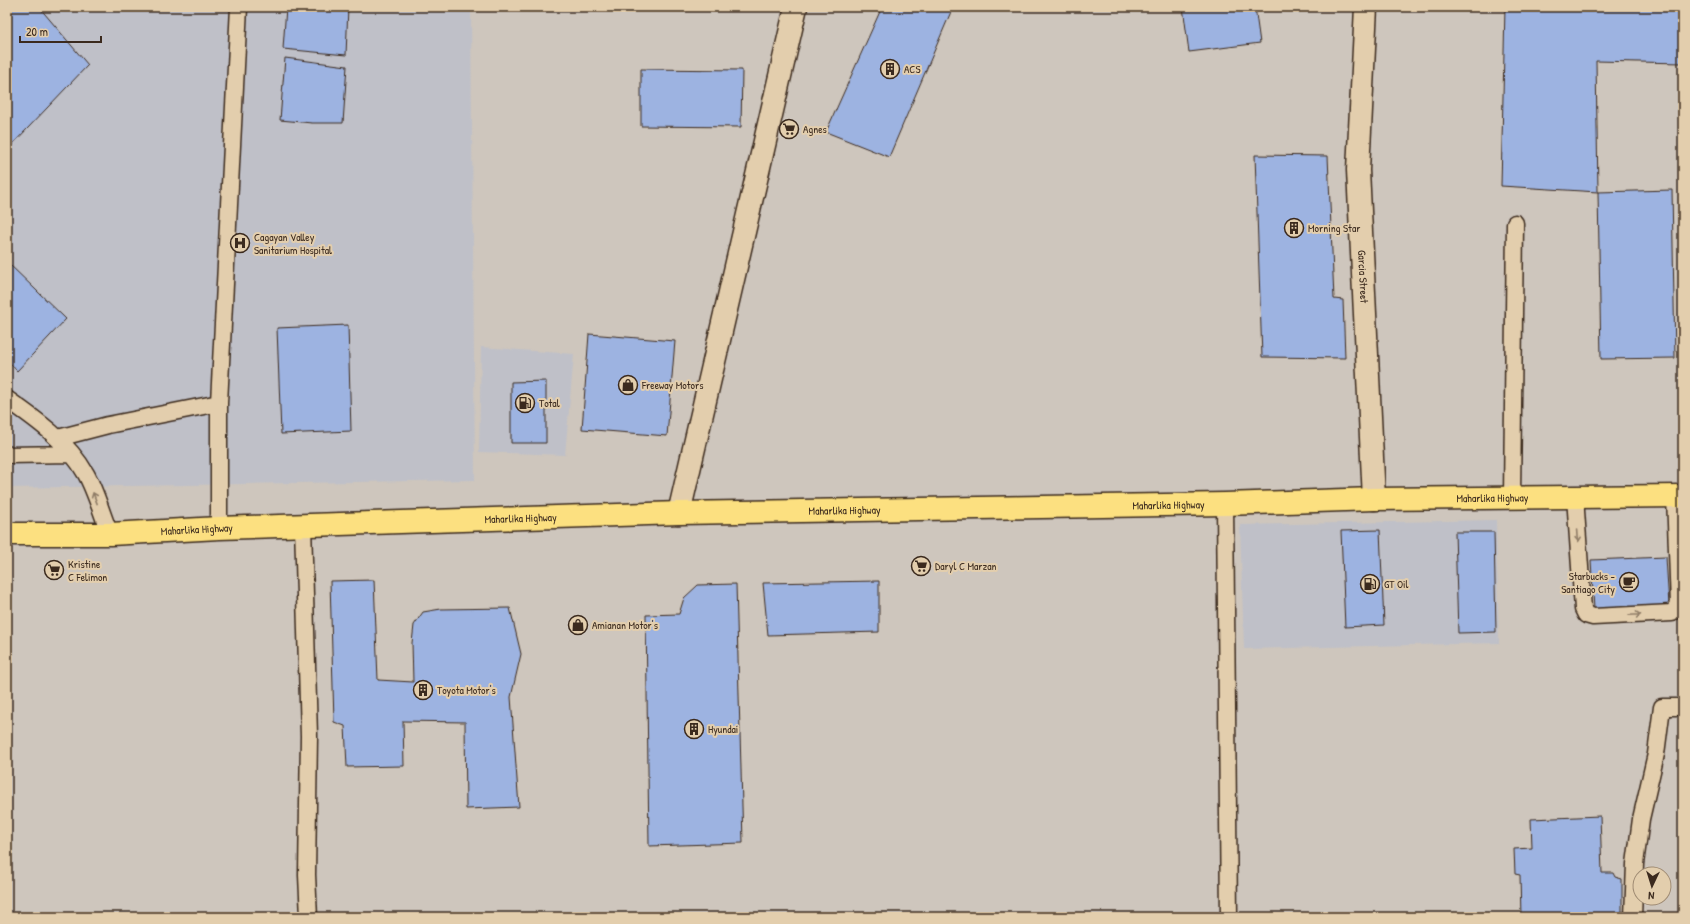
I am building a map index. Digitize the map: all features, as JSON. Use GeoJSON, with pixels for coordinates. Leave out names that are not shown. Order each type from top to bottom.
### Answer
{"type":"FeatureCollection","features":[{"type":"Feature","properties":{"kind":"main road","name":"Maharlika Highway"},"geometry":{"type":"LineString","coordinates":[[7,534],[110,534],[219,528],[679,513],[1225,504],[1374,499],[1679,496]]}},
{"type":"Feature","properties":{"kind":"street"},"geometry":{"type":"LineString","coordinates":[[679,513],[796,7]]}},
{"type":"Feature","properties":{"kind":"street","name":"Garcia Street"},"geometry":{"type":"LineString","coordinates":[[1366,7],[1358,170],[1374,499]]}},
{"type":"Feature","properties":{"kind":"lane"},"geometry":{"type":"LineString","coordinates":[[219,528],[219,403],[239,7]]}},
{"type":"Feature","properties":{"kind":"lane"},"geometry":{"type":"LineString","coordinates":[[1512,497],[1515,223]]}},
{"type":"Feature","properties":{"kind":"lane"},"geometry":{"type":"LineString","coordinates":[[7,399],[58,438],[72,454],[86,475],[110,534]]}},
{"type":"Feature","properties":{"kind":"lane"},"geometry":{"type":"LineString","coordinates":[[58,438],[108,425],[219,403]]}},
{"type":"Feature","properties":{"kind":"lane"},"geometry":{"type":"LineString","coordinates":[[7,455],[72,454]]}},
{"type":"Feature","properties":{"kind":"lane"},"geometry":{"type":"LineString","coordinates":[[1575,497],[1583,609],[1586,615],[1593,617],[1672,613],[1680,605],[1679,496]]}},
{"type":"Feature","properties":{"kind":"lane"},"geometry":{"type":"LineString","coordinates":[[1225,504],[1229,917]]}},
{"type":"Feature","properties":{"kind":"lane"},"geometry":{"type":"LineString","coordinates":[[303,525],[309,736],[307,875],[309,917]]}},
{"type":"Feature","properties":{"kind":"lane"},"geometry":{"type":"LineString","coordinates":[[1633,917],[1635,864],[1641,819],[1656,754],[1662,707],[1683,707]]}},
{"type":"Feature","properties":{"kind":"shaded area","name":"Cagayan Valley Sanitarium Hospital"},"geometry":{"type":"Polygon","coordinates":[[[7,7],[471,7],[475,480],[7,488],[7,7]]]}},
{"type":"Feature","properties":{"kind":"shaded area","name":"Total"},"geometry":{"type":"Polygon","coordinates":[[[481,347],[574,354],[565,455],[479,452],[481,347]]]}},
{"type":"Feature","properties":{"kind":"shaded area","name":"GT Oil"},"geometry":{"type":"Polygon","coordinates":[[[1496,520],[1499,643],[1244,649],[1240,525],[1496,520]]]}},
{"type":"Feature","properties":{"kind":"building"},"geometry":{"type":"Polygon","coordinates":[[[7,7],[39,7],[88,65],[7,150],[7,7]]]}},
{"type":"Feature","properties":{"kind":"building"},"geometry":{"type":"Polygon","coordinates":[[[286,7],[348,7],[346,55],[283,49],[286,7]]]}},
{"type":"Feature","properties":{"kind":"building"},"geometry":{"type":"Polygon","coordinates":[[[482,7],[547,7],[482,9],[482,7]]]}},
{"type":"Feature","properties":{"kind":"building","name":"ACS"},"geometry":{"type":"Polygon","coordinates":[[[882,7],[953,7],[889,157],[826,132],[882,7]]]}},
{"type":"Feature","properties":{"kind":"building"},"geometry":{"type":"Polygon","coordinates":[[[1183,7],[1255,7],[1260,43],[1189,52],[1183,7]]]}},
{"type":"Feature","properties":{"kind":"building"},"geometry":{"type":"Polygon","coordinates":[[[1505,7],[1683,7],[1682,63],[1596,61],[1598,192],[1501,186],[1505,7]]]}},
{"type":"Feature","properties":{"kind":"building"},"geometry":{"type":"Polygon","coordinates":[[[285,58],[347,66],[343,123],[312,123],[280,120],[285,58]]]}},
{"type":"Feature","properties":{"kind":"building"},"geometry":{"type":"Polygon","coordinates":[[[641,69],[742,70],[741,127],[641,126],[641,69]]]}},
{"type":"Feature","properties":{"kind":"building","name":"Morning Star"},"geometry":{"type":"Polygon","coordinates":[[[1255,155],[1328,156],[1334,299],[1343,300],[1345,358],[1262,357],[1255,155]]]}},
{"type":"Feature","properties":{"kind":"building"},"geometry":{"type":"Polygon","coordinates":[[[1672,190],[1675,358],[1601,359],[1598,192],[1672,190]]]}},
{"type":"Feature","properties":{"kind":"building"},"geometry":{"type":"Polygon","coordinates":[[[7,262],[66,319],[17,371],[7,360],[7,262]]]}},
{"type":"Feature","properties":{"kind":"building"},"geometry":{"type":"Polygon","coordinates":[[[348,325],[351,431],[281,434],[277,328],[348,325]]]}},
{"type":"Feature","properties":{"kind":"building","name":"Freeway Motors"},"geometry":{"type":"Polygon","coordinates":[[[589,334],[675,341],[667,436],[582,429],[589,334]]]}},
{"type":"Feature","properties":{"kind":"building"},"geometry":{"type":"Polygon","coordinates":[[[546,381],[546,443],[511,443],[511,382],[546,381]]]}},
{"type":"Feature","properties":{"kind":"building"},"geometry":{"type":"Polygon","coordinates":[[[1380,530],[1384,625],[1345,627],[1341,531],[1380,530]]]}},
{"type":"Feature","properties":{"kind":"building"},"geometry":{"type":"Polygon","coordinates":[[[1455,532],[1494,532],[1496,632],[1458,633],[1455,532]]]}},
{"type":"Feature","properties":{"kind":"building"},"geometry":{"type":"Polygon","coordinates":[[[1666,557],[1669,606],[1594,609],[1591,560],[1666,557]]]}},
{"type":"Feature","properties":{"kind":"building","name":"Toyota Motor's"},"geometry":{"type":"Polygon","coordinates":[[[374,580],[378,680],[413,682],[412,643],[414,625],[423,612],[441,609],[510,608],[521,654],[511,697],[519,807],[466,809],[465,722],[403,721],[404,766],[347,767],[345,726],[334,722],[330,581],[374,580]]]}},
{"type":"Feature","properties":{"kind":"building"},"geometry":{"type":"Polygon","coordinates":[[[879,581],[879,632],[768,635],[763,583],[879,581]]]}},
{"type":"Feature","properties":{"kind":"building","name":"Hyundai"},"geometry":{"type":"Polygon","coordinates":[[[736,584],[743,843],[649,846],[646,615],[679,614],[684,598],[698,585],[736,584]]]}},
{"type":"Feature","properties":{"kind":"building"},"geometry":{"type":"Polygon","coordinates":[[[1600,816],[1602,873],[1613,873],[1615,877],[1622,879],[1622,917],[1521,917],[1520,875],[1515,874],[1514,849],[1532,848],[1531,819],[1600,816]]]}},
{"type":"Feature","properties":{"kind":"place","name":"ACS"},"geometry":{"type":"Point","coordinates":[890,69]}},
{"type":"Feature","properties":{"kind":"place","name":"Agnes"},"geometry":{"type":"Point","coordinates":[789,129]}},
{"type":"Feature","properties":{"kind":"place","name":"Morning Star"},"geometry":{"type":"Point","coordinates":[1294,228]}},
{"type":"Feature","properties":{"kind":"place","name":"Cagayan Valley Sanitarium Hospital"},"geometry":{"type":"Point","coordinates":[240,243]}},
{"type":"Feature","properties":{"kind":"place","name":"Freeway Motors"},"geometry":{"type":"Point","coordinates":[628,385]}},
{"type":"Feature","properties":{"kind":"place","name":"Total"},"geometry":{"type":"Point","coordinates":[525,403]}},
{"type":"Feature","properties":{"kind":"place","name":"Daryl C Marzan"},"geometry":{"type":"Point","coordinates":[921,566]}},
{"type":"Feature","properties":{"kind":"place","name":"Kristine C Felimon"},"geometry":{"type":"Point","coordinates":[54,570]}},
{"type":"Feature","properties":{"kind":"place","name":"Starbucks - Santiago City"},"geometry":{"type":"Point","coordinates":[1629,582]}},
{"type":"Feature","properties":{"kind":"place","name":"GT Oil"},"geometry":{"type":"Point","coordinates":[1370,584]}},
{"type":"Feature","properties":{"kind":"place","name":"Amianan Motor's"},"geometry":{"type":"Point","coordinates":[578,625]}},
{"type":"Feature","properties":{"kind":"place","name":"Toyota Motor's"},"geometry":{"type":"Point","coordinates":[423,690]}},
{"type":"Feature","properties":{"kind":"place","name":"Hyundai"},"geometry":{"type":"Point","coordinates":[694,729]}}]}
